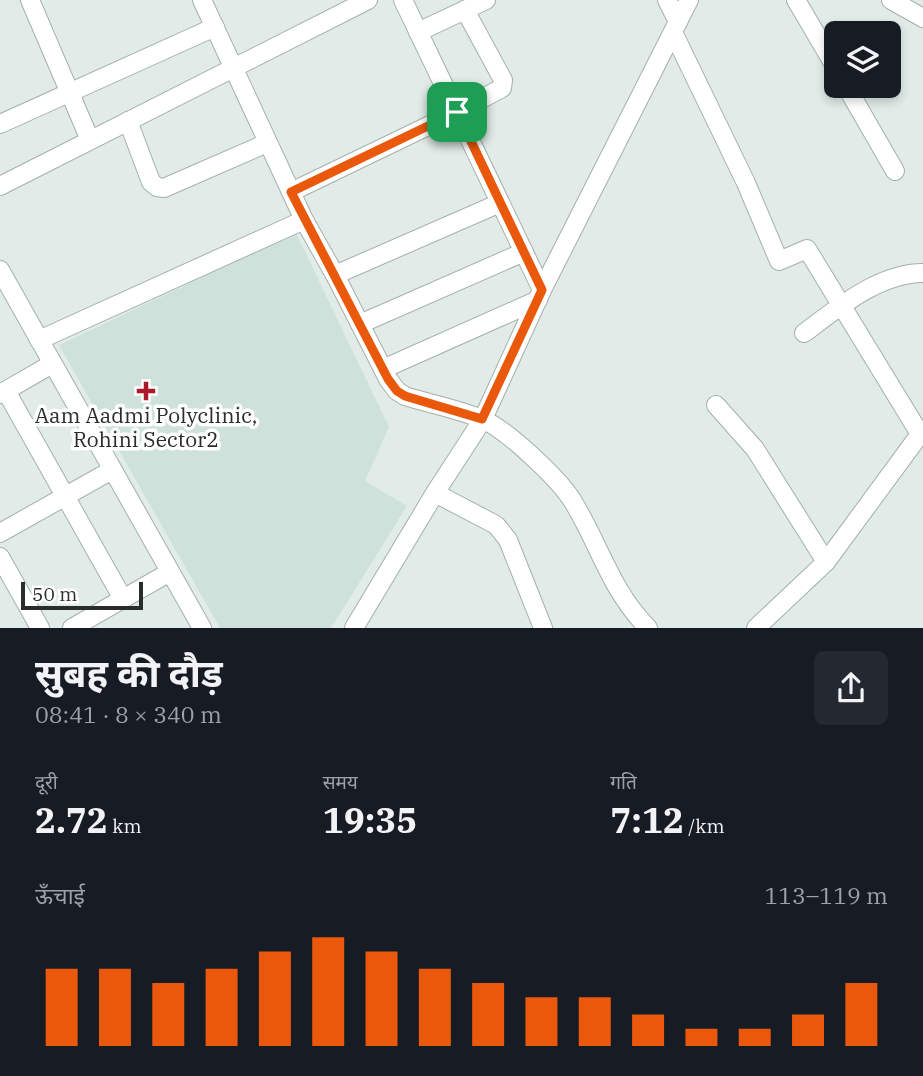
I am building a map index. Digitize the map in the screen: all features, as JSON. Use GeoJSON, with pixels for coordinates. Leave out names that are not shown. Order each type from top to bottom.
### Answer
{"type":"FeatureCollection","features":[{"type":"Feature","properties":{"kind":"street"},"geometry":{"type":"LineString","coordinates":[[30,0],[90,140]]}},
{"type":"Feature","properties":{"kind":"street"},"geometry":{"type":"LineString","coordinates":[[202,0],[304,220],[397,391],[405,396],[482,419],[512,438],[571,499],[620,594],[648,628]]}},
{"type":"Feature","properties":{"kind":"street"},"geometry":{"type":"LineString","coordinates":[[0,186],[368,0]]}},
{"type":"Feature","properties":{"kind":"street"},"geometry":{"type":"LineString","coordinates":[[403,0],[524,252],[540,295]]}},
{"type":"Feature","properties":{"kind":"street"},"geometry":{"type":"LineString","coordinates":[[418,32],[486,0]]}},
{"type":"Feature","properties":{"kind":"street"},"geometry":{"type":"LineString","coordinates":[[667,0],[675,27],[779,261],[807,249],[921,432],[827,562],[756,628]]}},
{"type":"Feature","properties":{"kind":"street"},"geometry":{"type":"LineString","coordinates":[[354,628],[482,419],[540,295],[690,0]]}},
{"type":"Feature","properties":{"kind":"street"},"geometry":{"type":"LineString","coordinates":[[796,0],[824,48]]}},
{"type":"Feature","properties":{"kind":"street"},"geometry":{"type":"LineString","coordinates":[[891,0],[923,18]]}},
{"type":"Feature","properties":{"kind":"street"},"geometry":{"type":"LineString","coordinates":[[291,192],[502,88],[503,82],[465,10]]}},
{"type":"Feature","properties":{"kind":"street"},"geometry":{"type":"LineString","coordinates":[[0,124],[215,27]]}},
{"type":"Feature","properties":{"kind":"street"},"geometry":{"type":"LineString","coordinates":[[853,98],[894,171]]}},
{"type":"Feature","properties":{"kind":"street"},"geometry":{"type":"LineString","coordinates":[[128,121],[151,182],[157,187],[164,188],[267,143]]}},
{"type":"Feature","properties":{"kind":"street"},"geometry":{"type":"LineString","coordinates":[[335,275],[500,203]]}},
{"type":"Feature","properties":{"kind":"street"},"geometry":{"type":"LineString","coordinates":[[39,340],[304,220]]}},
{"type":"Feature","properties":{"kind":"street"},"geometry":{"type":"LineString","coordinates":[[360,324],[524,252]]}},
{"type":"Feature","properties":{"kind":"street"},"geometry":{"type":"LineString","coordinates":[[0,270],[202,628]]}},
{"type":"Feature","properties":{"kind":"street"},"geometry":{"type":"LineString","coordinates":[[804,333],[841,305],[899,276],[923,272]]}},
{"type":"Feature","properties":{"kind":"street"},"geometry":{"type":"LineString","coordinates":[[383,369],[540,295]]}},
{"type":"Feature","properties":{"kind":"street"},"geometry":{"type":"LineString","coordinates":[[52,365],[3,392],[123,599]]}},
{"type":"Feature","properties":{"kind":"street"},"geometry":{"type":"LineString","coordinates":[[716,405],[755,449],[827,562]]}},
{"type":"Feature","properties":{"kind":"street"},"geometry":{"type":"LineString","coordinates":[[0,533],[112,470]]}},
{"type":"Feature","properties":{"kind":"street"},"geometry":{"type":"LineString","coordinates":[[435,492],[496,525],[518,563],[543,628]]}},
{"type":"Feature","properties":{"kind":"street"},"geometry":{"type":"LineString","coordinates":[[0,557],[40,628]]}},
{"type":"Feature","properties":{"kind":"street"},"geometry":{"type":"LineString","coordinates":[[72,628],[170,572]]}},
{"type":"Feature","properties":{"kind":"shaded area"},"geometry":{"type":"Polygon","coordinates":[[[296,233],[389,427],[365,481],[407,506],[331,628],[220,628],[59,345],[296,233]]]}},
{"type":"Feature","properties":{"kind":"place","name":"Aam Aadmi Polyclinic, Rohini Sector2"},"geometry":{"type":"Point","coordinates":[146,391]}},
{"type":"Feature","properties":{"kind":"route"},"geometry":{"type":"LineString","coordinates":[[457,112],[542,290],[482,419],[405,396],[397,391],[388,379],[291,192],[457,112]]}}]}
